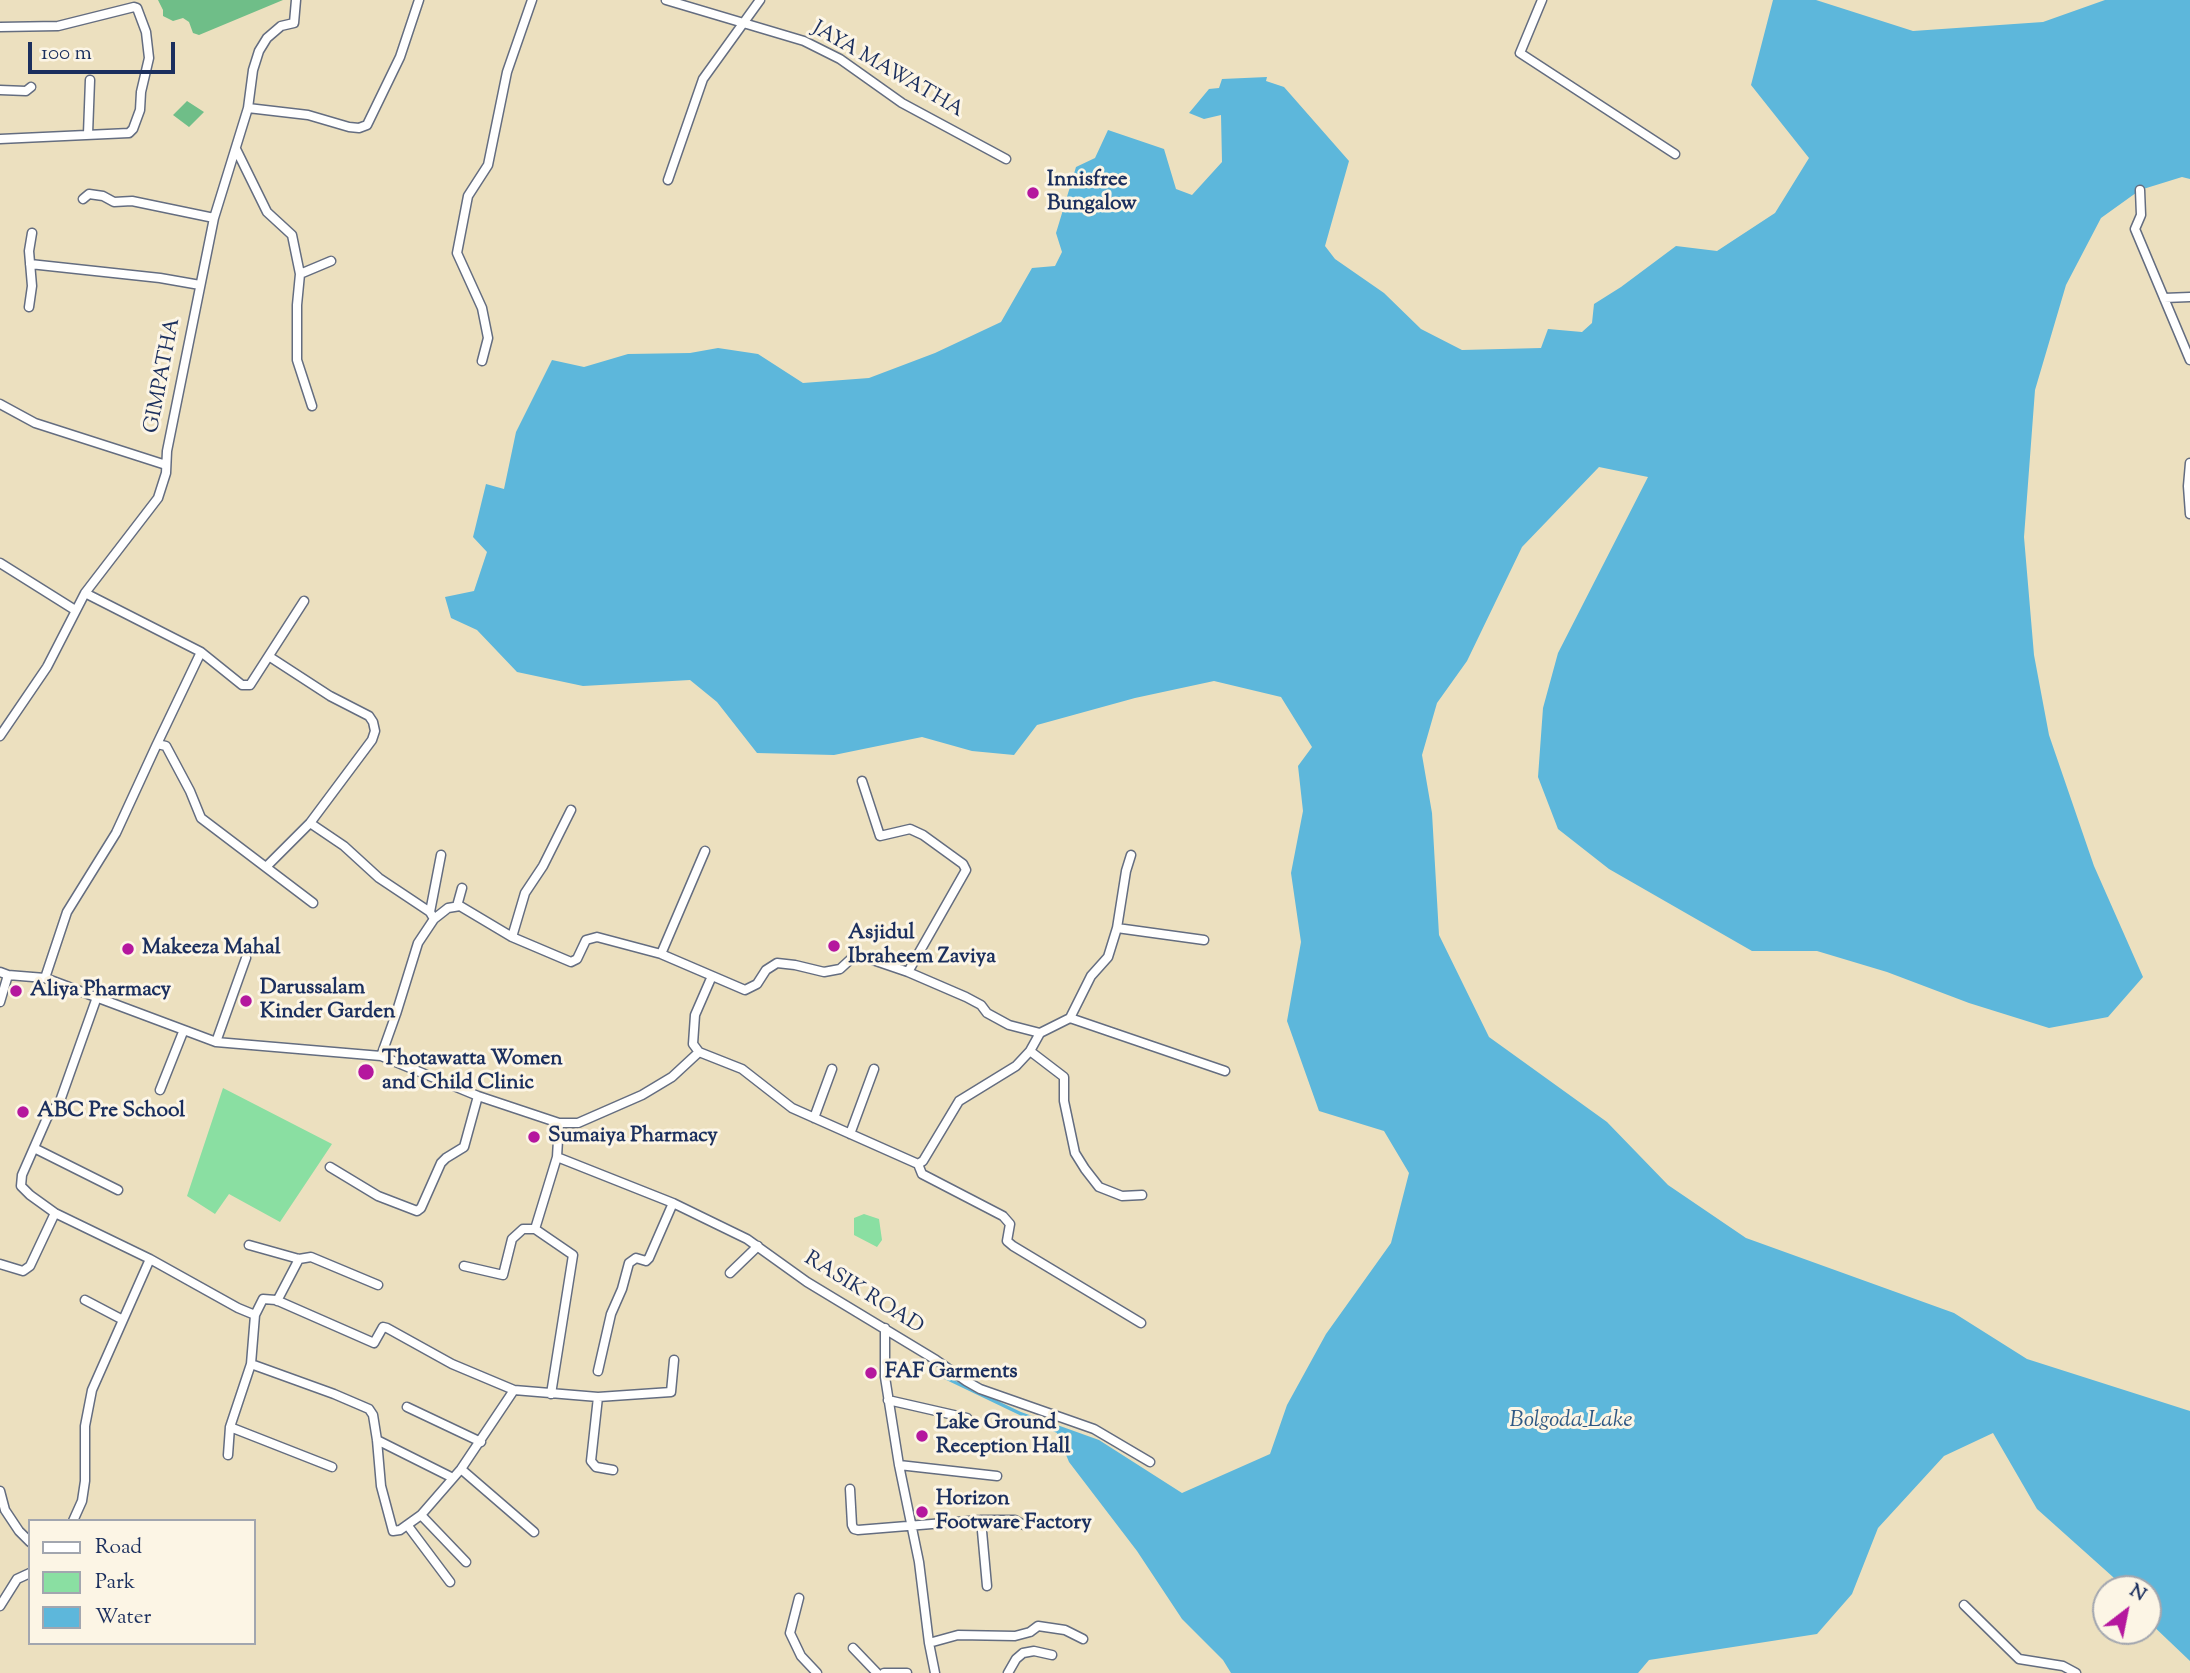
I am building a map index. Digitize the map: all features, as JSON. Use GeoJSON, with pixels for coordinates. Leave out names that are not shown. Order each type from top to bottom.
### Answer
{"type":"FeatureCollection","features":[{"type":"Feature","properties":{"kind":"street","name":"GIMPATHA"},"geometry":{"type":"LineString","coordinates":[[0,736],[47,667],[85,593],[158,498],[166,472],[167,450],[214,218],[248,108],[253,70],[259,51],[267,38],[281,26],[294,23],[296,0]]}},
{"type":"Feature","properties":{"kind":"street"},"geometry":{"type":"LineString","coordinates":[[248,108],[308,116],[349,127],[367,125],[400,57],[419,0]]}},
{"type":"Feature","properties":{"kind":"street"},"geometry":{"type":"LineString","coordinates":[[482,361],[488,338],[482,308],[457,253],[468,196],[488,165],[507,72],[532,0]]}},
{"type":"Feature","properties":{"kind":"street","name":"JAYA MAWATHA"},"geometry":{"type":"LineString","coordinates":[[666,0],[804,41],[840,59],[902,103],[1006,159]]}},
{"type":"Feature","properties":{"kind":"street"},"geometry":{"type":"LineString","coordinates":[[668,180],[703,79],[760,0]]}},
{"type":"Feature","properties":{"kind":"street"},"geometry":{"type":"LineString","coordinates":[[1542,0],[1520,53],[1675,154]]}},
{"type":"Feature","properties":{"kind":"street"},"geometry":{"type":"LineString","coordinates":[[0,27],[58,26],[134,7],[138,8],[146,33],[149,58],[140,110],[129,133],[0,139]]}},
{"type":"Feature","properties":{"kind":"street"},"geometry":{"type":"LineString","coordinates":[[88,134],[90,80]]}},
{"type":"Feature","properties":{"kind":"street"},"geometry":{"type":"LineString","coordinates":[[0,90],[26,91],[31,88]]}},
{"type":"Feature","properties":{"kind":"street"},"geometry":{"type":"LineString","coordinates":[[236,149],[267,212],[292,235],[300,274],[297,360],[312,406]]}},
{"type":"Feature","properties":{"kind":"street"},"geometry":{"type":"LineString","coordinates":[[2140,190],[2141,215],[2136,229],[2190,360]]}},
{"type":"Feature","properties":{"kind":"street"},"geometry":{"type":"LineString","coordinates":[[83,199],[89,194],[103,196],[114,202],[132,201],[214,218]]}},
{"type":"Feature","properties":{"kind":"street"},"geometry":{"type":"LineString","coordinates":[[29,307],[32,286],[29,251],[32,233]]}},
{"type":"Feature","properties":{"kind":"street"},"geometry":{"type":"LineString","coordinates":[[300,274],[331,261]]}},
{"type":"Feature","properties":{"kind":"street"},"geometry":{"type":"LineString","coordinates":[[30,264],[200,285]]}},
{"type":"Feature","properties":{"kind":"street"},"geometry":{"type":"LineString","coordinates":[[2164,298],[2190,298]]}},
{"type":"Feature","properties":{"kind":"street"},"geometry":{"type":"LineString","coordinates":[[0,404],[35,423],[166,465]]}},
{"type":"Feature","properties":{"kind":"street"},"geometry":{"type":"LineString","coordinates":[[2190,463],[2190,514]]}},
{"type":"Feature","properties":{"kind":"street"},"geometry":{"type":"LineString","coordinates":[[0,563],[75,610]]}},
{"type":"Feature","properties":{"kind":"street"},"geometry":{"type":"LineString","coordinates":[[85,593],[201,652],[242,685],[250,685],[303,601]]}},
{"type":"Feature","properties":{"kind":"street"},"geometry":{"type":"LineString","coordinates":[[45,978],[67,912],[116,833],[201,652]]}},
{"type":"Feature","properties":{"kind":"street"},"geometry":{"type":"LineString","coordinates":[[265,867],[310,823],[372,740],[375,731],[369,716],[330,696],[270,657]]}},
{"type":"Feature","properties":{"kind":"street"},"geometry":{"type":"LineString","coordinates":[[157,744],[166,746],[201,818],[313,903]]}},
{"type":"Feature","properties":{"kind":"street"},"geometry":{"type":"LineString","coordinates":[[862,781],[880,835],[910,829],[923,835],[963,864],[966,870],[908,972]]}},
{"type":"Feature","properties":{"kind":"street"},"geometry":{"type":"LineString","coordinates":[[512,937],[525,893],[543,866],[571,810]]}},
{"type":"Feature","properties":{"kind":"street"},"geometry":{"type":"LineString","coordinates":[[310,823],[344,846],[379,878],[432,916]]}},
{"type":"Feature","properties":{"kind":"street"},"geometry":{"type":"LineString","coordinates":[[661,954],[705,851]]}},
{"type":"Feature","properties":{"kind":"street"},"geometry":{"type":"LineString","coordinates":[[381,1056],[418,943],[432,916],[441,855]]}},
{"type":"Feature","properties":{"kind":"street"},"geometry":{"type":"LineString","coordinates":[[918,1164],[923,1161],[959,1101],[1016,1066],[1030,1051],[1040,1033],[1070,1018],[1091,976],[1108,957],[1117,928],[1131,855]]}},
{"type":"Feature","properties":{"kind":"street"},"geometry":{"type":"LineString","coordinates":[[457,906],[462,888]]}},
{"type":"Feature","properties":{"kind":"street"},"geometry":{"type":"LineString","coordinates":[[432,916],[448,908],[460,906],[512,937],[571,962],[578,960],[586,940],[597,937],[661,954],[745,990],[757,984],[766,970],[777,963],[824,972],[840,969],[852,958],[867,958],[967,997],[981,1005],[986,1013],[1009,1025],[1040,1033]]}},
{"type":"Feature","properties":{"kind":"street"},"geometry":{"type":"LineString","coordinates":[[1117,928],[1204,940]]}},
{"type":"Feature","properties":{"kind":"street"},"geometry":{"type":"LineString","coordinates":[[216,1042],[246,958]]}},
{"type":"Feature","properties":{"kind":"street"},"geometry":{"type":"LineString","coordinates":[[0,1002],[4,973],[45,978],[183,1032],[216,1042],[381,1056],[478,1096],[559,1123],[578,1123],[642,1095],[672,1077],[699,1052]]}},
{"type":"Feature","properties":{"kind":"street"},"geometry":{"type":"LineString","coordinates":[[712,976],[695,1015],[693,1044],[699,1052],[742,1069],[792,1108],[918,1164],[922,1174],[1003,1216],[1010,1224],[1007,1241],[1013,1246],[1141,1323]]}},
{"type":"Feature","properties":{"kind":"street"},"geometry":{"type":"LineString","coordinates":[[96,997],[60,1101],[47,1118],[22,1175],[21,1185],[55,1213],[150,1259],[255,1315]]}},
{"type":"Feature","properties":{"kind":"street"},"geometry":{"type":"LineString","coordinates":[[1070,1018],[1225,1071]]}},
{"type":"Feature","properties":{"kind":"street"},"geometry":{"type":"LineString","coordinates":[[160,1090],[183,1032]]}},
{"type":"Feature","properties":{"kind":"street"},"geometry":{"type":"LineString","coordinates":[[1030,1051],[1064,1077],[1064,1101],[1075,1153],[1085,1169],[1099,1187],[1122,1196],[1142,1195]]}},
{"type":"Feature","properties":{"kind":"street"},"geometry":{"type":"LineString","coordinates":[[814,1118],[832,1069]]}},
{"type":"Feature","properties":{"kind":"street"},"geometry":{"type":"LineString","coordinates":[[850,1134],[874,1069]]}},
{"type":"Feature","properties":{"kind":"street"},"geometry":{"type":"LineString","coordinates":[[330,1167],[378,1196],[417,1211],[421,1208],[441,1163],[464,1147],[478,1096]]}},
{"type":"Feature","properties":{"kind":"street"},"geometry":{"type":"LineString","coordinates":[[536,1229],[557,1157],[559,1123]]}},
{"type":"Feature","properties":{"kind":"street"},"geometry":{"type":"LineString","coordinates":[[34,1148],[118,1190]]}},
{"type":"Feature","properties":{"kind":"street","name":"RASIK ROAD"},"geometry":{"type":"LineString","coordinates":[[557,1157],[673,1203],[747,1239],[807,1282],[980,1389],[1094,1429],[1150,1462]]}},
{"type":"Feature","properties":{"kind":"street"},"geometry":{"type":"LineString","coordinates":[[598,1371],[611,1314],[629,1264],[636,1258],[646,1261],[649,1258],[673,1203]]}},
{"type":"Feature","properties":{"kind":"street"},"geometry":{"type":"LineString","coordinates":[[0,1264],[23,1272],[30,1266],[55,1213]]}},
{"type":"Feature","properties":{"kind":"street"},"geometry":{"type":"LineString","coordinates":[[464,1266],[503,1275],[512,1240],[523,1229],[536,1229],[573,1255],[551,1394]]}},
{"type":"Feature","properties":{"kind":"street"},"geometry":{"type":"LineString","coordinates":[[249,1245],[299,1259],[311,1257],[378,1284]]}},
{"type":"Feature","properties":{"kind":"street"},"geometry":{"type":"LineString","coordinates":[[730,1273],[758,1246]]}},
{"type":"Feature","properties":{"kind":"street"},"geometry":{"type":"LineString","coordinates":[[74,1519],[82,1501],[85,1481],[85,1426],[92,1390],[150,1259]]}},
{"type":"Feature","properties":{"kind":"street"},"geometry":{"type":"LineString","coordinates":[[277,1301],[299,1259]]}},
{"type":"Feature","properties":{"kind":"street"},"geometry":{"type":"LineString","coordinates":[[85,1300],[123,1320]]}},
{"type":"Feature","properties":{"kind":"street"},"geometry":{"type":"LineString","coordinates":[[228,1455],[230,1427],[251,1364],[255,1315],[263,1300],[277,1301],[374,1343],[383,1327],[387,1328],[452,1364],[514,1390],[598,1397],[671,1392],[674,1360]]}},
{"type":"Feature","properties":{"kind":"street"},"geometry":{"type":"LineString","coordinates":[[885,1328],[888,1400],[919,1562],[929,1643],[936,1673]]}},
{"type":"Feature","properties":{"kind":"street"},"geometry":{"type":"LineString","coordinates":[[251,1364],[365,1406],[373,1415],[381,1486],[393,1531],[408,1526],[421,1515],[461,1469],[514,1390]]}},
{"type":"Feature","properties":{"kind":"street"},"geometry":{"type":"LineString","coordinates":[[598,1397],[592,1461],[596,1466],[613,1470]]}},
{"type":"Feature","properties":{"kind":"street"},"geometry":{"type":"LineString","coordinates":[[888,1400],[967,1418]]}},
{"type":"Feature","properties":{"kind":"street"},"geometry":{"type":"LineString","coordinates":[[407,1407],[481,1442]]}},
{"type":"Feature","properties":{"kind":"street"},"geometry":{"type":"LineString","coordinates":[[230,1427],[332,1467]]}},
{"type":"Feature","properties":{"kind":"street"},"geometry":{"type":"LineString","coordinates":[[377,1440],[453,1478]]}},
{"type":"Feature","properties":{"kind":"street"},"geometry":{"type":"LineString","coordinates":[[899,1465],[997,1476]]}},
{"type":"Feature","properties":{"kind":"street"},"geometry":{"type":"LineString","coordinates":[[461,1469],[534,1532]]}},
{"type":"Feature","properties":{"kind":"street"},"geometry":{"type":"LineString","coordinates":[[850,1489],[854,1529],[981,1520],[1015,1520],[1024,1525]]}},
{"type":"Feature","properties":{"kind":"street"},"geometry":{"type":"LineString","coordinates":[[0,1491],[5,1510],[28,1540]]}},
{"type":"Feature","properties":{"kind":"street"},"geometry":{"type":"LineString","coordinates":[[421,1515],[466,1562]]}},
{"type":"Feature","properties":{"kind":"street"},"geometry":{"type":"LineString","coordinates":[[981,1520],[987,1586]]}},
{"type":"Feature","properties":{"kind":"street"},"geometry":{"type":"LineString","coordinates":[[408,1526],[450,1582]]}},
{"type":"Feature","properties":{"kind":"street"},"geometry":{"type":"LineString","coordinates":[[0,1606],[17,1579],[28,1574]]}},
{"type":"Feature","properties":{"kind":"street"},"geometry":{"type":"LineString","coordinates":[[799,1598],[790,1633],[801,1656],[817,1673]]}},
{"type":"Feature","properties":{"kind":"street"},"geometry":{"type":"LineString","coordinates":[[1964,1605],[2019,1659],[2063,1666],[2076,1673]]}},
{"type":"Feature","properties":{"kind":"street"},"geometry":{"type":"LineString","coordinates":[[929,1643],[958,1635],[1015,1636],[1030,1632],[1038,1626],[1065,1630],[1083,1639]]}},
{"type":"Feature","properties":{"kind":"street"},"geometry":{"type":"LineString","coordinates":[[853,1648],[877,1673]]}},
{"type":"Feature","properties":{"kind":"street"},"geometry":{"type":"LineString","coordinates":[[1008,1673],[1016,1659],[1023,1654],[1034,1651],[1052,1655]]}},
{"type":"Feature","properties":{"kind":"street"},"geometry":{"type":"LineString","coordinates":[[884,1673],[907,1673]]}},
{"type":"Feature","properties":{"kind":"green space"},"geometry":{"type":"Polygon","coordinates":[[[158,0],[283,0],[199,35],[193,33],[189,22],[183,18],[173,21],[163,16],[158,0]]]}},
{"type":"Feature","properties":{"kind":"green space"},"geometry":{"type":"Polygon","coordinates":[[[187,101],[204,112],[189,127],[173,115],[187,101]]]}},
{"type":"Feature","properties":{"kind":"green space"},"geometry":{"type":"Polygon","coordinates":[[[223,1088],[332,1144],[280,1222],[229,1194],[215,1214],[187,1196],[223,1088]]]}},
{"type":"Feature","properties":{"kind":"green space"},"geometry":{"type":"Polygon","coordinates":[[[864,1214],[879,1219],[882,1240],[877,1247],[854,1235],[854,1218],[864,1214]]]}},
{"type":"Feature","properties":{"kind":"water","name":"Bolgoda_Lake"},"geometry":{"type":"Polygon","coordinates":[[[1773,0],[1816,0],[1913,31],[2043,22],[2105,0],[2190,0],[2190,179],[2182,177],[2140,190],[2101,218],[2066,285],[2035,390],[2024,537],[2034,655],[2049,735],[2094,866],[2143,977],[2108,1017],[2049,1028],[1969,1003],[1887,972],[1817,951],[1752,951],[1609,869],[1558,829],[1538,777],[1543,708],[1558,653],[1648,477],[1599,467],[1522,547],[1467,661],[1437,703],[1422,755],[1432,813],[1439,935],[1489,1037],[1607,1122],[1668,1185],[1746,1238],[1954,1313],[2027,1359],[2190,1411],[2190,1661],[2162,1634],[2162,1575],[2111,1575],[2037,1509],[1993,1433],[1944,1456],[1878,1528],[1852,1594],[1817,1634],[1649,1660],[1638,1673],[1231,1673],[1223,1660],[1182,1619],[1137,1551],[1069,1462],[1057,1433],[938,1376],[939,1373],[1021,1412],[1099,1440],[1182,1493],[1270,1454],[1287,1405],[1326,1334],[1391,1243],[1409,1173],[1384,1131],[1319,1111],[1287,1021],[1301,942],[1291,873],[1303,811],[1298,766],[1312,747],[1281,697],[1214,681],[1135,698],[1037,725],[1014,755],[972,751],[922,737],[834,755],[757,753],[717,702],[690,680],[583,686],[517,672],[477,630],[451,618],[445,597],[474,591],[487,552],[473,537],[486,484],[504,489],[516,432],[552,360],[584,367],[628,354],[690,353],[718,348],[758,354],[803,383],[869,378],[935,353],[1001,322],[1032,268],[1055,266],[1062,252],[1056,233],[1076,167],[1095,158],[1108,130],[1164,149],[1176,189],[1192,195],[1222,162],[1221,115],[1204,119],[1189,113],[1209,89],[1219,88],[1222,79],[1267,77],[1266,81],[1284,87],[1349,161],[1325,246],[1335,259],[1384,293],[1421,329],[1462,350],[1541,348],[1548,329],[1582,332],[1592,323],[1594,304],[1676,246],[1717,251],[1775,213],[1809,158],[1751,85],[1773,0]]]}},
{"type":"Feature","properties":{"kind":"place","name":"Innisfree Bungalow"},"geometry":{"type":"Point","coordinates":[1033,193]}},
{"type":"Feature","properties":{"kind":"place","name":"Asjidul Ibraheem Zaviya"},"geometry":{"type":"Point","coordinates":[834,946]}},
{"type":"Feature","properties":{"kind":"place","name":"Makeeza Mahal"},"geometry":{"type":"Point","coordinates":[128,949]}},
{"type":"Feature","properties":{"kind":"place","name":"Aliya Pharmacy"},"geometry":{"type":"Point","coordinates":[16,991]}},
{"type":"Feature","properties":{"kind":"place","name":"Darussalam Kinder Garden"},"geometry":{"type":"Point","coordinates":[246,1001]}},
{"type":"Feature","properties":{"kind":"place","name":"Thotawatta Women and Child Clinic"},"geometry":{"type":"Point","coordinates":[366,1072]}},
{"type":"Feature","properties":{"kind":"place","name":"ABC Pre School"},"geometry":{"type":"Point","coordinates":[23,1112]}},
{"type":"Feature","properties":{"kind":"place","name":"Sumaiya Pharmacy"},"geometry":{"type":"Point","coordinates":[534,1137]}},
{"type":"Feature","properties":{"kind":"place","name":"FAF Garments"},"geometry":{"type":"Point","coordinates":[871,1373]}},
{"type":"Feature","properties":{"kind":"place","name":"Lake Ground Reception Hall"},"geometry":{"type":"Point","coordinates":[922,1436]}},
{"type":"Feature","properties":{"kind":"place","name":"Horizon Footware Factory"},"geometry":{"type":"Point","coordinates":[922,1512]}}]}
